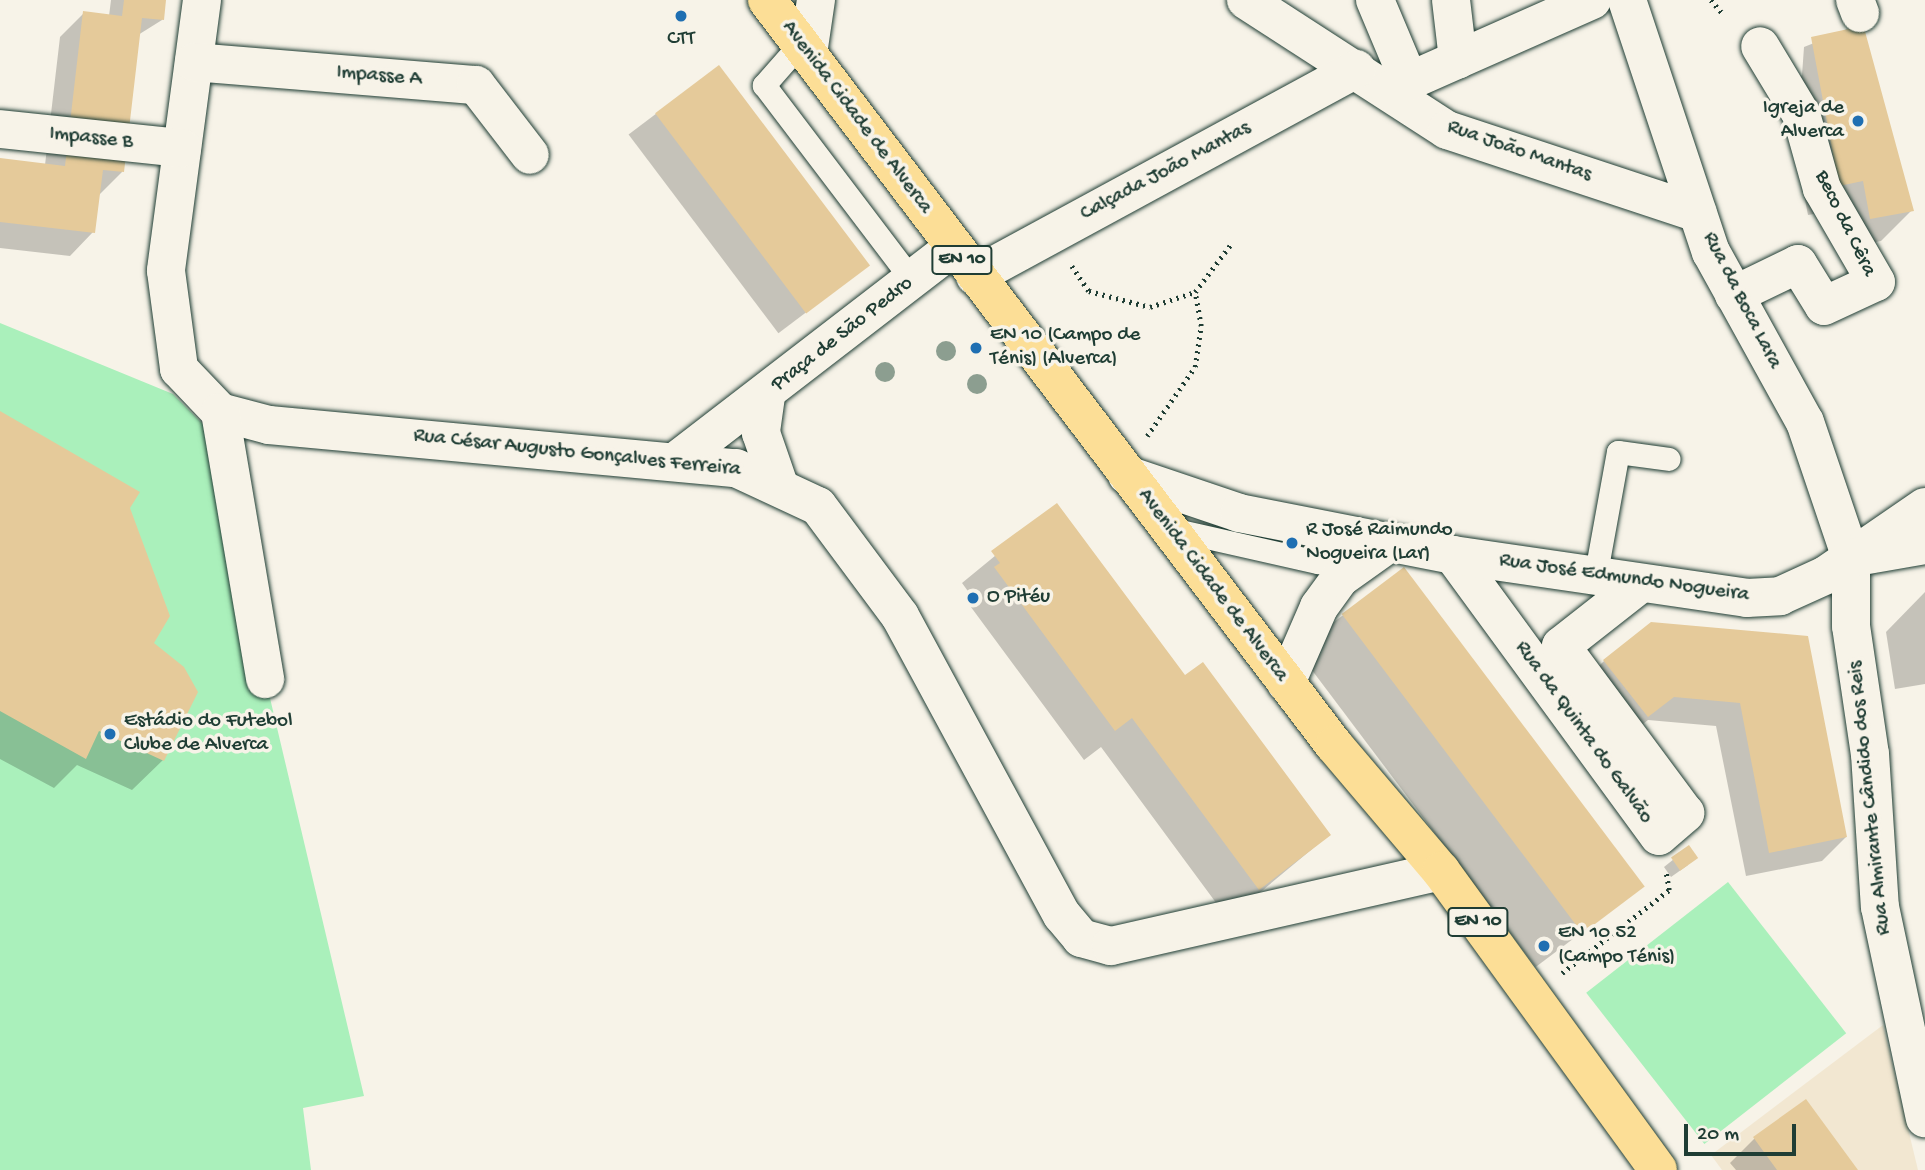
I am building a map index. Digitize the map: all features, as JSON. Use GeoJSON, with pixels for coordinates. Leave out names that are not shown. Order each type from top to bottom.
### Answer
{"type":"FeatureCollection","features":[{"type":"Feature","properties":{"kind":"main road","name":"Avenida Cidade de Alverca"},"geometry":{"type":"LineString","coordinates":[[767,0],[1286,683],[1441,872],[1658,1170]]}},
{"type":"Feature","properties":{"kind":"street"},"geometry":{"type":"LineString","coordinates":[[202,0],[166,271],[178,369],[220,412],[265,679]]}},
{"type":"Feature","properties":{"kind":"street"},"geometry":{"type":"LineString","coordinates":[[804,49],[816,0]]}},
{"type":"Feature","properties":{"kind":"street"},"geometry":{"type":"LineString","coordinates":[[1375,0],[1399,86],[1592,0]]}},
{"type":"Feature","properties":{"kind":"street"},"geometry":{"type":"LineString","coordinates":[[1451,0],[1458,60]]}},
{"type":"Feature","properties":{"kind":"street","name":"Rua da Boca Lara"},"geometry":{"type":"LineString","coordinates":[[1627,0],[1698,213],[1734,295],[1805,422],[1851,558]]}},
{"type":"Feature","properties":{"kind":"street","name":"Rua João Mantas"},"geometry":{"type":"LineString","coordinates":[[1266,4],[1357,69],[1399,86],[1447,130],[1698,213]]}},
{"type":"Feature","properties":{"kind":"street","name":"Beco da Cêra"},"geometry":{"type":"LineString","coordinates":[[1734,295],[1798,264],[1824,306],[1876,282],[1822,189],[1801,114],[1760,46]]}},
{"type":"Feature","properties":{"kind":"street","name":"Impasse A"},"geometry":{"type":"LineString","coordinates":[[194,62],[476,85],[530,155]]}},
{"type":"Feature","properties":{"kind":"street","name":"Calçada João Mantas"},"geometry":{"type":"LineString","coordinates":[[964,262],[1096,210],[1357,69]]}},
{"type":"Feature","properties":{"kind":"street","name":"Impasse B"},"geometry":{"type":"LineString","coordinates":[[0,129],[182,148]]}},
{"type":"Feature","properties":{"kind":"street","name":"Praça de São Pedro"},"geometry":{"type":"LineString","coordinates":[[676,461],[766,396],[912,280],[964,262]]}},
{"type":"Feature","properties":{"kind":"street","name":"Praça de São Pedro"},"geometry":{"type":"LineString","coordinates":[[766,396],[761,433],[778,482]]}},
{"type":"Feature","properties":{"kind":"street","name":"Rua César Augusto Gonçalves Ferreira"},"geometry":{"type":"LineString","coordinates":[[220,412],[269,425],[736,468],[778,482],[818,506],[900,616],[1062,915],[1081,938],[1111,946],[1441,872]]}},
{"type":"Feature","properties":{"kind":"street","name":"Rua José Edmundo Nogueira"},"geometry":{"type":"LineString","coordinates":[[1125,471],[1239,513],[1453,555],[1595,578],[1747,598],[1780,596],[1851,558]]}},
{"type":"Feature","properties":{"kind":"street"},"geometry":{"type":"LineString","coordinates":[[1851,558],[1925,507]]}},
{"type":"Feature","properties":{"kind":"street"},"geometry":{"type":"LineString","coordinates":[[1286,683],[1319,607],[1340,578],[1389,542]]}},
{"type":"Feature","properties":{"kind":"street"},"geometry":{"type":"LineString","coordinates":[[1851,558],[1925,545]]}},
{"type":"Feature","properties":{"kind":"street","name":"Rua da Quinta do Galvão"},"geometry":{"type":"LineString","coordinates":[[1453,555],[1659,836],[1685,813],[1561,646],[1640,584]]}},
{"type":"Feature","properties":{"kind":"street","name":"Rua Almirante Cândido dos Reis"},"geometry":{"type":"LineString","coordinates":[[1851,558],[1851,626],[1870,754],[1880,908],[1925,1118]]}},
{"type":"Feature","properties":{"kind":"lane"},"geometry":{"type":"LineString","coordinates":[[804,49],[764,85],[912,280]]}},
{"type":"Feature","properties":{"kind":"lane"},"geometry":{"type":"LineString","coordinates":[[1595,578],[1618,452],[1669,458]]}},
{"type":"Feature","properties":{"kind":"lane","name":"Rua José Edmundo Nogueira"},"geometry":{"type":"LineString","coordinates":[[1169,529],[1318,562],[1389,542]]}},
{"type":"Feature","properties":{"kind":"path"},"geometry":{"type":"LineString","coordinates":[[1711,0],[1723,14]]}},
{"type":"Feature","properties":{"kind":"path"},"geometry":{"type":"LineString","coordinates":[[1096,210],[1071,268],[1089,291],[1150,307],[1195,292],[1231,244]]}},
{"type":"Feature","properties":{"kind":"path"},"geometry":{"type":"LineString","coordinates":[[1125,471],[1195,367],[1201,326],[1195,292]]}},
{"type":"Feature","properties":{"kind":"path"},"geometry":{"type":"LineString","coordinates":[[1532,999],[1669,890],[1659,836]]}},
{"type":"Feature","properties":{"kind":"shaded area"},"geometry":{"type":"Polygon","coordinates":[[[1883,1025],[1918,1170],[1722,1170],[1711,1155],[1883,1025]]]}},
{"type":"Feature","properties":{"kind":"green space","name":"Estádio do Futebol Clube de Alverca"},"geometry":{"type":"Polygon","coordinates":[[[0,323],[173,394],[206,427],[364,1096],[303,1108],[311,1170],[0,1170],[0,323]]]}},
{"type":"Feature","properties":{"kind":"green space"},"geometry":{"type":"Polygon","coordinates":[[[1728,882],[1846,1033],[1704,1144],[1586,993],[1728,882]]]}},
{"type":"Feature","properties":{"kind":"building"},"geometry":{"type":"Polygon","coordinates":[[[124,0],[166,0],[164,20],[142,18],[124,172],[103,170],[95,233],[0,222],[0,158],[65,166],[83,11],[122,16],[124,0]]]}},
{"type":"Feature","properties":{"kind":"building","name":"Igreja de Alverca"},"geometry":{"type":"Polygon","coordinates":[[[1860,13],[1914,211],[1870,219],[1863,181],[1839,186],[1811,37],[1853,28],[1860,13]]]}},
{"type":"Feature","properties":{"kind":"building"},"geometry":{"type":"Polygon","coordinates":[[[719,65],[870,265],[806,314],[655,113],[719,65]]]}},
{"type":"Feature","properties":{"kind":"building"},"geometry":{"type":"Polygon","coordinates":[[[0,411],[140,492],[130,508],[170,616],[154,643],[184,667],[198,692],[164,761],[99,731],[86,759],[0,711],[0,411]]]}},
{"type":"Feature","properties":{"kind":"building"},"geometry":{"type":"Polygon","coordinates":[[[1057,503],[1185,675],[1203,662],[1331,835],[1259,890],[1132,718],[1115,731],[994,567],[1000,563],[991,551],[1057,503]]]}},
{"type":"Feature","properties":{"kind":"building"},"geometry":{"type":"Polygon","coordinates":[[[1404,567],[1645,886],[1582,933],[1342,614],[1404,567]]]}},
{"type":"Feature","properties":{"kind":"building"},"geometry":{"type":"Polygon","coordinates":[[[1651,622],[1808,636],[1847,837],[1769,853],[1740,703],[1674,697],[1648,717],[1603,660],[1651,622]]]}},
{"type":"Feature","properties":{"kind":"building"},"geometry":{"type":"Polygon","coordinates":[[[1689,845],[1698,858],[1680,871],[1671,858],[1689,845]]]}},
{"type":"Feature","properties":{"kind":"building"},"geometry":{"type":"Polygon","coordinates":[[[1806,1099],[1858,1170],[1777,1170],[1753,1137],[1806,1099]]]}},
{"type":"Feature","properties":{"kind":"place","name":"CTT"},"geometry":{"type":"Point","coordinates":[681,16]}},
{"type":"Feature","properties":{"kind":"place","name":"Igreja de Alverca"},"geometry":{"type":"Point","coordinates":[1858,121]}},
{"type":"Feature","properties":{"kind":"place","name":"EN 10 (Campo de Ténis) (Alverca)"},"geometry":{"type":"Point","coordinates":[976,348]}},
{"type":"Feature","properties":{"kind":"place","name":"R José Raimundo Nogueira (Lar)"},"geometry":{"type":"Point","coordinates":[1292,543]}},
{"type":"Feature","properties":{"kind":"place","name":"O Pitéu"},"geometry":{"type":"Point","coordinates":[973,598]}},
{"type":"Feature","properties":{"kind":"place","name":"Estádio do Futebol Clube de Alverca"},"geometry":{"type":"Point","coordinates":[110,734]}},
{"type":"Feature","properties":{"kind":"place","name":"EN 10 52 (Campo Ténis)"},"geometry":{"type":"Point","coordinates":[1544,946]}}]}
